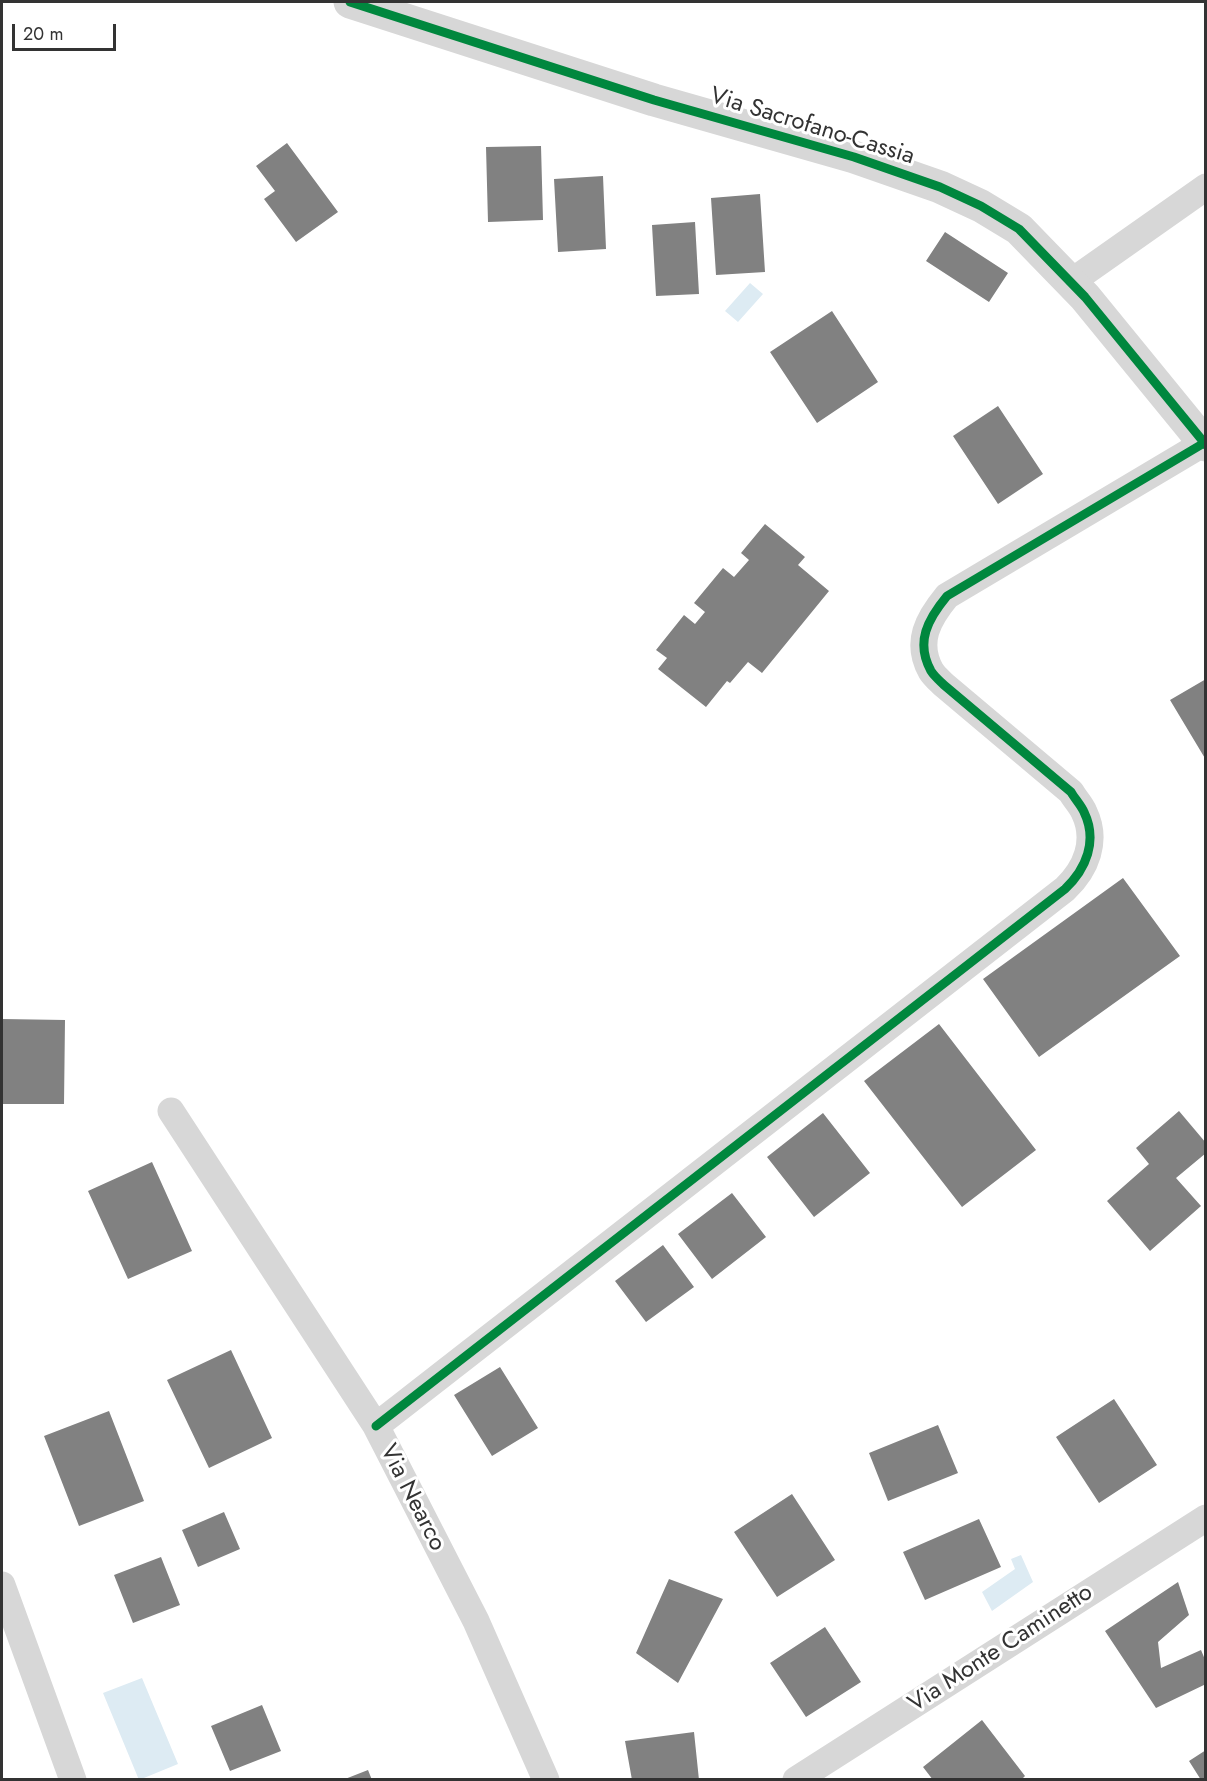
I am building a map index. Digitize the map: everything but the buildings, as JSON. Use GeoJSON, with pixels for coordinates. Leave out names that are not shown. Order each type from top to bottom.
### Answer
{"type":"FeatureCollection","features":[{"type":"Feature","properties":{"kind":"street","name":"Via Sacrofano-Cassia"},"geometry":{"type":"LineString","coordinates":[[350,2],[654,100],[854,157],[940,187],[981,206],[1019,229],[1071,282],[1205,444]]}},
{"type":"Feature","properties":{"kind":"street"},"geometry":{"type":"LineString","coordinates":[[1071,282],[1206,187]]}},
{"type":"Feature","properties":{"kind":"street"},"geometry":{"type":"LineString","coordinates":[[376,1426],[1077,878],[1088,856],[1091,836],[1085,813],[1071,792],[944,685],[931,671],[925,651],[925,632],[933,614],[947,596],[1205,444]]}},
{"type":"Feature","properties":{"kind":"street","name":"Via Nearco"},"geometry":{"type":"LineString","coordinates":[[171,1111],[376,1426],[476,1621],[546,1779]]}},
{"type":"Feature","properties":{"kind":"street","name":"Via Monte Caminetto"},"geometry":{"type":"LineString","coordinates":[[796,1779],[1206,1518]]}},
{"type":"Feature","properties":{"kind":"street"},"geometry":{"type":"LineString","coordinates":[[2,1585],[73,1779]]}},
{"type":"Feature","properties":{"kind":"shaded area"},"geometry":{"type":"Polygon","coordinates":[[[750,283],[763,294],[738,322],[725,311],[750,283]]]}},
{"type":"Feature","properties":{"kind":"shaded area"},"geometry":{"type":"Polygon","coordinates":[[[1021,1555],[1033,1582],[992,1611],[982,1592],[1015,1569],[1011,1559],[1021,1555]]]}},
{"type":"Feature","properties":{"kind":"shaded area"},"geometry":{"type":"Polygon","coordinates":[[[142,1678],[178,1764],[139,1780],[103,1693],[142,1678]]]}},
{"type":"Feature","properties":{"kind":"cycle path"},"geometry":{"type":"LineString","coordinates":[[350,2],[654,100],[854,157],[940,187],[981,206],[1019,229],[1085,297],[1206,445]]}},
{"type":"Feature","properties":{"kind":"cycle path"},"geometry":{"type":"LineString","coordinates":[[376,1426],[1065,889],[1079,873],[1090,844],[1090,833],[1083,809],[1071,792],[934,675],[926,660],[924,650],[926,631],[934,613],[947,596],[1204,443]]}}]}
